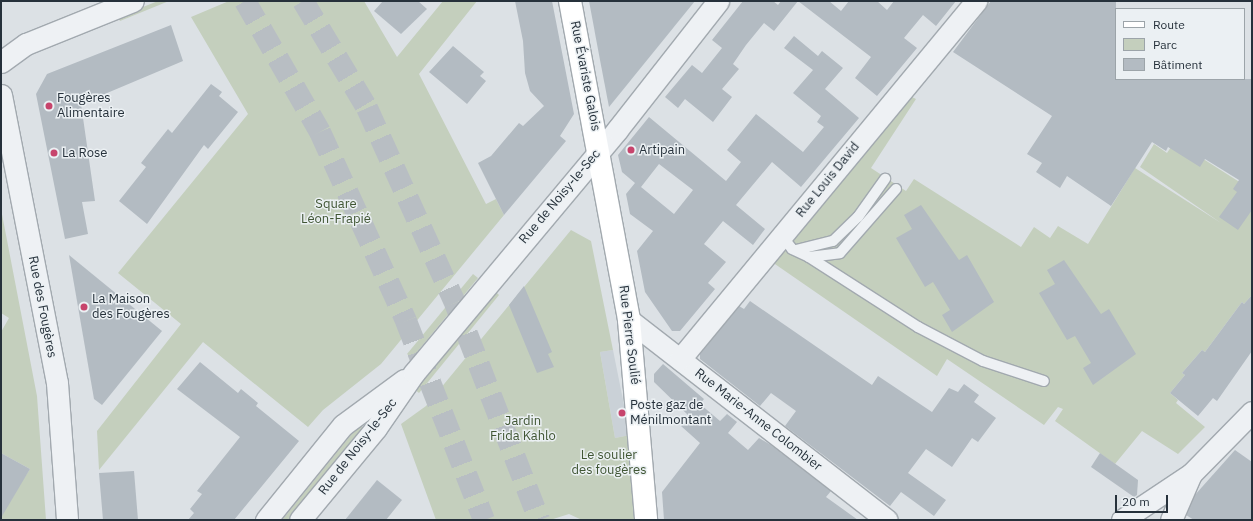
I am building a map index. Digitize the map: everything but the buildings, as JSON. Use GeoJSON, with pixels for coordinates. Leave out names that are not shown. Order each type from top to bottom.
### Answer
{"type":"FeatureCollection","features":[{"type":"Feature","properties":{"kind":"street"},"geometry":{"type":"LineString","coordinates":[[1,62],[26,44],[133,1]]}},
{"type":"Feature","properties":{"kind":"street","name":"Rue Évariste Galois"},"geometry":{"type":"LineString","coordinates":[[570,1],[598,151]]}},
{"type":"Feature","properties":{"kind":"street","name":"Rue de Noisy-le-Sec"},"geometry":{"type":"LineString","coordinates":[[300,520],[376,428],[414,373],[598,151],[718,1]]}},
{"type":"Feature","properties":{"kind":"street","name":"Rue Louis David"},"geometry":{"type":"LineString","coordinates":[[680,359],[788,243],[976,1]]}},
{"type":"Feature","properties":{"kind":"street","name":"Rue des Fougères"},"geometry":{"type":"LineString","coordinates":[[1,96],[57,384],[67,520]]}},
{"type":"Feature","properties":{"kind":"street","name":"Rue Pierre Soulié"},"geometry":{"type":"LineString","coordinates":[[598,151],[629,320],[646,520]]}},
{"type":"Feature","properties":{"kind":"street","name":"Rue Marie-Anne Colombier"},"geometry":{"type":"LineString","coordinates":[[629,320],[887,520]]}},
{"type":"Feature","properties":{"kind":"street","name":"Rue de Noisy-le-Sec"},"geometry":{"type":"LineString","coordinates":[[266,520],[347,421],[414,373]]}},
{"type":"Feature","properties":{"kind":"street"},"geometry":{"type":"LineString","coordinates":[[1122,520],[1191,474],[1252,412]]}},
{"type":"Feature","properties":{"kind":"street"},"geometry":{"type":"LineString","coordinates":[[1171,520],[1191,474]]}},
{"type":"Feature","properties":{"kind":"lane"},"geometry":{"type":"LineString","coordinates":[[788,243],[822,246],[838,237],[858,217],[885,180]]}},
{"type":"Feature","properties":{"kind":"lane"},"geometry":{"type":"LineString","coordinates":[[809,258],[840,253],[896,188]]}},
{"type":"Feature","properties":{"kind":"lane"},"geometry":{"type":"LineString","coordinates":[[788,243],[809,258],[918,327],[983,361],[1044,380]]}},
{"type":"Feature","properties":{"kind":"shaded area"},"geometry":{"type":"Polygon","coordinates":[[[613,350],[630,435],[615,438],[600,352],[613,350]]]}},
{"type":"Feature","properties":{"kind":"green space"},"geometry":{"type":"Polygon","coordinates":[[[158,1],[169,1],[120,21],[118,17],[158,1]]]}},
{"type":"Feature","properties":{"kind":"green space","name":"Square Léon-Frapié"},"geometry":{"type":"Polygon","coordinates":[[[229,1],[364,1],[397,57],[443,1],[477,1],[419,74],[486,204],[496,199],[504,215],[381,364],[323,410],[308,427],[203,342],[99,470],[97,431],[181,324],[118,273],[248,114],[191,17],[229,1]]]}},
{"type":"Feature","properties":{"kind":"green space"},"geometry":{"type":"Polygon","coordinates":[[[910,96],[916,99],[871,168],[906,191],[914,179],[1021,247],[1034,227],[1050,238],[1058,226],[1088,244],[1135,168],[1221,223],[1140,167],[1154,144],[1167,153],[1175,141],[1252,190],[1252,295],[1244,304],[1242,302],[1205,352],[1202,350],[1182,373],[1185,375],[1170,393],[1178,400],[1176,403],[1205,427],[1178,454],[1142,431],[1115,464],[1055,421],[1063,409],[1058,407],[1044,425],[947,359],[937,376],[772,262],[910,96]]]}},
{"type":"Feature","properties":{"kind":"green space"},"geometry":{"type":"Polygon","coordinates":[[[1,209],[37,396],[46,520],[1,520],[1,513],[30,469],[1,453],[1,332],[9,318],[1,313],[1,209]]]}},
{"type":"Feature","properties":{"kind":"green space","name":"Jardin Frida Kahlo"},"geometry":{"type":"Polygon","coordinates":[[[571,230],[591,241],[613,350],[600,352],[615,438],[630,435],[635,520],[582,520],[569,514],[550,520],[436,520],[401,424],[426,406],[571,230]]]}},
{"type":"Feature","properties":{"kind":"green space"},"geometry":{"type":"Polygon","coordinates":[[[473,274],[478,278],[412,358],[407,354],[473,274]]]}},
{"type":"Feature","properties":{"kind":"green space"},"geometry":{"type":"Polygon","coordinates":[[[495,291],[499,295],[419,393],[414,389],[495,291]]]}},
{"type":"Feature","properties":{"kind":"green space"},"geometry":{"type":"Polygon","coordinates":[[[359,425],[367,429],[293,520],[282,520],[359,425]]]}},
{"type":"Feature","properties":{"kind":"tunnel"},"geometry":{"type":"LineString","coordinates":[[245,1],[320,132],[406,321],[484,520]]}},
{"type":"Feature","properties":{"kind":"tunnel"},"geometry":{"type":"LineString","coordinates":[[303,1],[367,108],[455,303],[539,520]]}},
{"type":"Feature","properties":{"kind":"place","name":"Fougères Alimentaire"},"geometry":{"type":"Point","coordinates":[49,106]}},
{"type":"Feature","properties":{"kind":"place","name":"Artipain"},"geometry":{"type":"Point","coordinates":[631,150]}},
{"type":"Feature","properties":{"kind":"place","name":"La Rose"},"geometry":{"type":"Point","coordinates":[54,153]}},
{"type":"Feature","properties":{"kind":"place","name":"La Maison des Fougères"},"geometry":{"type":"Point","coordinates":[84,307]}},
{"type":"Feature","properties":{"kind":"place","name":"Poste gaz de Ménilmontant"},"geometry":{"type":"Point","coordinates":[622,413]}},
{"type":"Feature","properties":{"kind":"park label","name":"Le soulier des fougères"},"geometry":{"type":"Point","coordinates":[609,464]}}]}
